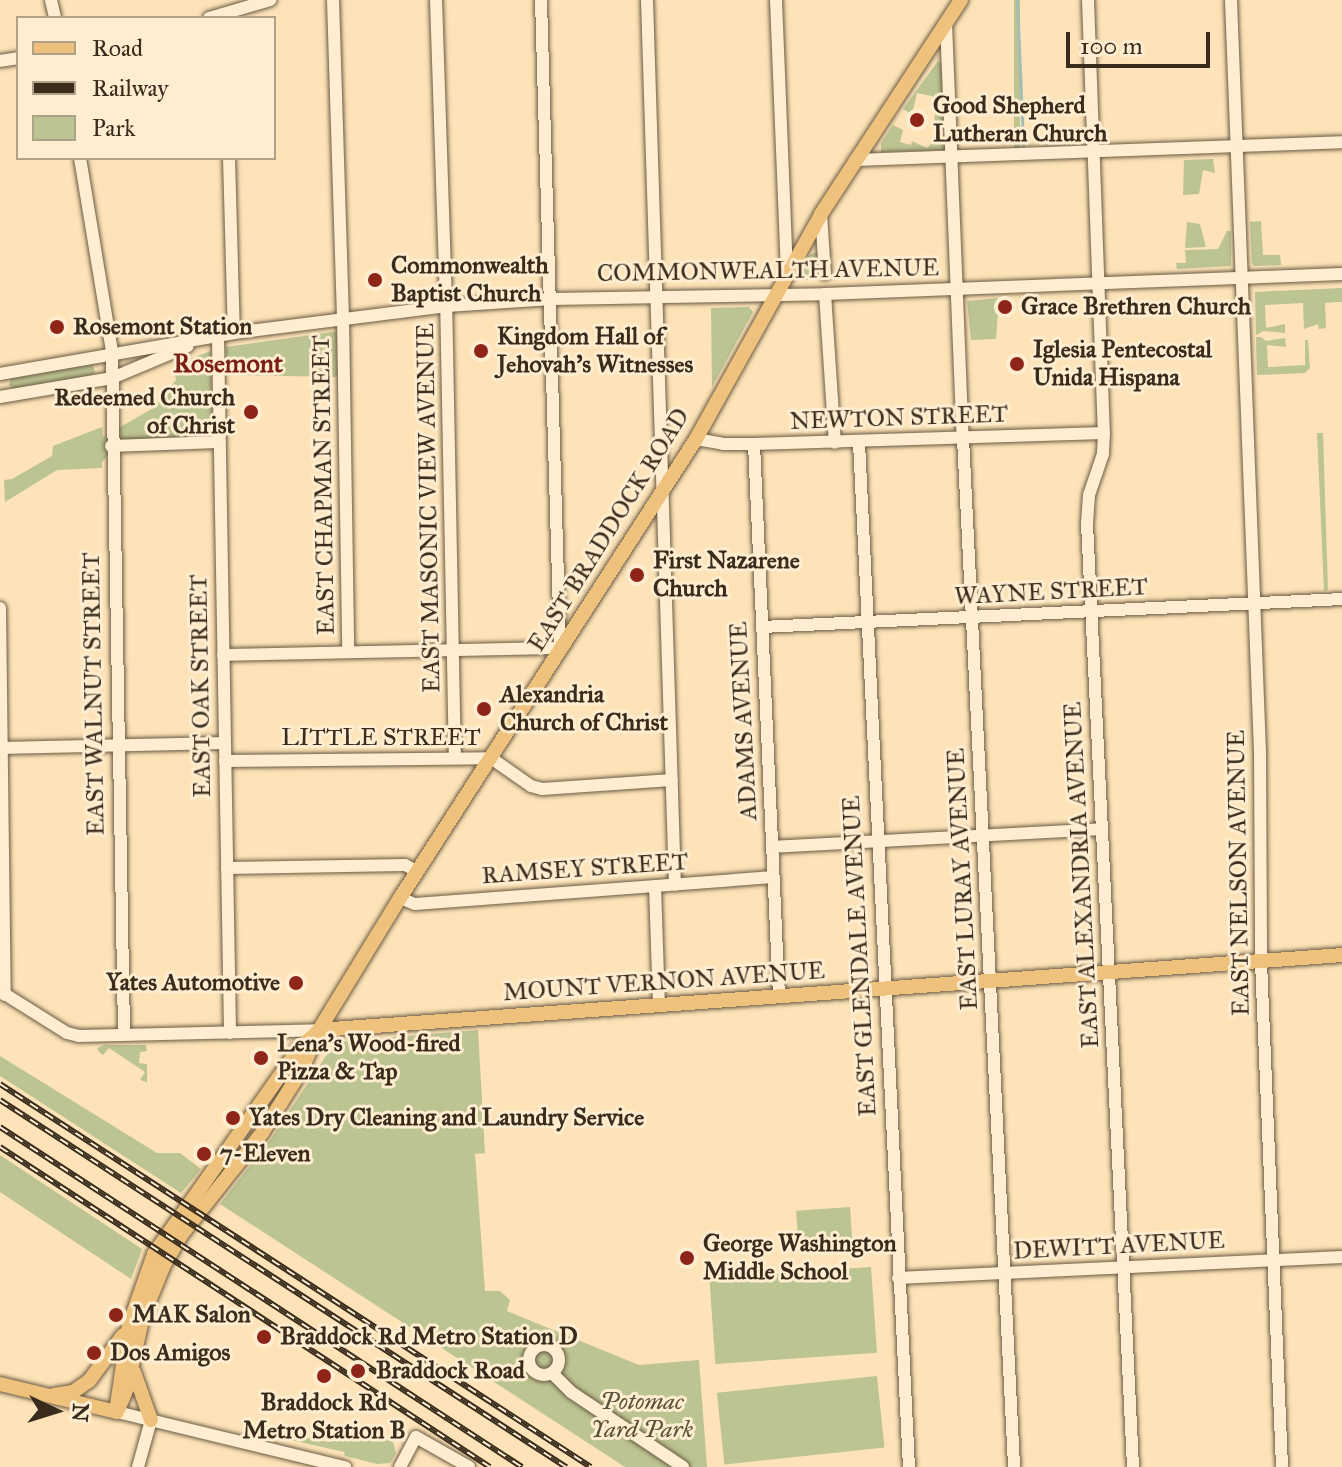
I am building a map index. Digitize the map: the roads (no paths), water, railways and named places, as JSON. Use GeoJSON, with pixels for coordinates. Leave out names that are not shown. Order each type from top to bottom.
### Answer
{"type":"FeatureCollection","features":[{"type":"Feature","properties":{"kind":"main road","name":"EAST BRADDOCK ROAD"},"geometry":{"type":"LineString","coordinates":[[117,1412],[127,1388],[143,1316],[164,1265],[182,1234],[262,1133],[301,1071],[319,1030],[400,898],[696,439],[787,270],[821,214],[961,0]]}},
{"type":"Feature","properties":{"kind":"main road","name":"MOUNT VERNON AVENUE"},"geometry":{"type":"LineString","coordinates":[[319,1030],[1342,955]]}},
{"type":"Feature","properties":{"kind":"main road","name":"EAST BRADDOCK ROAD"},"geometry":{"type":"LineString","coordinates":[[117,1412],[117,1387],[129,1325],[149,1265],[174,1222],[236,1143],[298,1050],[319,1030]]}},
{"type":"Feature","properties":{"kind":"main road"},"geometry":{"type":"LineString","coordinates":[[50,1396],[73,1392],[89,1381],[129,1325]]}},
{"type":"Feature","properties":{"kind":"main road"},"geometry":{"type":"LineString","coordinates":[[133,1359],[137,1386],[151,1420]]}},
{"type":"Feature","properties":{"kind":"main road"},"geometry":{"type":"LineString","coordinates":[[0,1384],[117,1412]]}},
{"type":"Feature","properties":{"kind":"street"},"geometry":{"type":"LineString","coordinates":[[225,16],[270,0]]}},
{"type":"Feature","properties":{"kind":"street","name":"EAST CHAPMAN STREET"},"geometry":{"type":"LineString","coordinates":[[333,0],[343,317],[348,652]]}},
{"type":"Feature","properties":{"kind":"street","name":"EAST MASONIC VIEW AVENUE"},"geometry":{"type":"LineString","coordinates":[[436,0],[447,306],[455,757]]}},
{"type":"Feature","properties":{"kind":"street"},"geometry":{"type":"LineString","coordinates":[[223,655],[560,648],[541,0]]}},
{"type":"Feature","properties":{"kind":"street"},"geometry":{"type":"LineString","coordinates":[[647,0],[675,885]]}},
{"type":"Feature","properties":{"kind":"street"},"geometry":{"type":"LineString","coordinates":[[776,0],[787,270]]}},
{"type":"Feature","properties":{"kind":"street","name":"EAST ALEXANDRIA AVENUE"},"geometry":{"type":"LineString","coordinates":[[1088,0],[1104,433],[1103,454],[1088,509],[1091,611],[1133,1467]]}},
{"type":"Feature","properties":{"kind":"street","name":"EAST NELSON AVENUE"},"geometry":{"type":"LineString","coordinates":[[1231,0],[1254,604],[1261,961],[1282,1467]]}},
{"type":"Feature","properties":{"kind":"street","name":"EAST LURAY AVENUE"},"geometry":{"type":"LineString","coordinates":[[946,23],[971,618],[1014,1467]]}},
{"type":"Feature","properties":{"kind":"street"},"geometry":{"type":"LineString","coordinates":[[855,160],[1342,142]]}},
{"type":"Feature","properties":{"kind":"street","name":"EAST WALNUT STREET"},"geometry":{"type":"LineString","coordinates":[[80,160],[112,352],[111,446],[124,1034]]}},
{"type":"Feature","properties":{"kind":"street"},"geometry":{"type":"LineString","coordinates":[[229,160],[234,333]]}},
{"type":"Feature","properties":{"kind":"street"},"geometry":{"type":"LineString","coordinates":[[821,214],[825,274]]}},
{"type":"Feature","properties":{"kind":"street","name":"COMMONWEALTH AVENUE"},"geometry":{"type":"LineString","coordinates":[[0,397],[112,378],[199,342],[234,333],[447,306],[552,299],[776,292],[825,294],[1342,274]]}},
{"type":"Feature","properties":{"kind":"street"},"geometry":{"type":"LineString","coordinates":[[825,294],[835,443]]}},
{"type":"Feature","properties":{"kind":"street","name":"EAST OAK STREET"},"geometry":{"type":"LineString","coordinates":[[218,337],[230,1033]]}},
{"type":"Feature","properties":{"kind":"street","name":"COMMONWEALTH AVENUE"},"geometry":{"type":"LineString","coordinates":[[0,374],[112,352],[199,342]]}},
{"type":"Feature","properties":{"kind":"street","name":"NEWTON STREET"},"geometry":{"type":"LineString","coordinates":[[696,439],[723,444],[835,443],[1104,433]]}},
{"type":"Feature","properties":{"kind":"street"},"geometry":{"type":"LineString","coordinates":[[111,446],[219,442]]}},
{"type":"Feature","properties":{"kind":"street","name":"EAST GLENDALE AVENUE"},"geometry":{"type":"LineString","coordinates":[[859,442],[883,989],[909,1467]]}},
{"type":"Feature","properties":{"kind":"street","name":"ADAMS AVENUE"},"geometry":{"type":"LineString","coordinates":[[754,444],[779,996]]}},
{"type":"Feature","properties":{"kind":"street","name":"WAYNE STREET"},"geometry":{"type":"LineString","coordinates":[[762,627],[1342,599]]}},
{"type":"Feature","properties":{"kind":"street"},"geometry":{"type":"LineString","coordinates":[[0,608],[3,993]]}},
{"type":"Feature","properties":{"kind":"street"},"geometry":{"type":"LineString","coordinates":[[1,748],[224,743]]}},
{"type":"Feature","properties":{"kind":"street","name":"LITTLE STREET"},"geometry":{"type":"LineString","coordinates":[[225,761],[491,758],[531,786],[542,789],[672,780]]}},
{"type":"Feature","properties":{"kind":"street"},"geometry":{"type":"LineString","coordinates":[[772,847],[1101,829]]}},
{"type":"Feature","properties":{"kind":"street"},"geometry":{"type":"LineString","coordinates":[[227,868],[405,865],[417,871]]}},
{"type":"Feature","properties":{"kind":"street","name":"RAMSEY STREET"},"geometry":{"type":"LineString","coordinates":[[400,898],[415,904],[773,877]]}},
{"type":"Feature","properties":{"kind":"street"},"geometry":{"type":"LineString","coordinates":[[655,886],[659,1004]]}},
{"type":"Feature","properties":{"kind":"street","name":"MOUNT VERNON AVENUE"},"geometry":{"type":"LineString","coordinates":[[3,993],[67,1033],[79,1036],[319,1030]]}},
{"type":"Feature","properties":{"kind":"street","name":"DEWITT AVENUE"},"geometry":{"type":"LineString","coordinates":[[898,1278],[1342,1257]]}},
{"type":"Feature","properties":{"kind":"street"},"geometry":{"type":"LineString","coordinates":[[552,1373],[571,1392],[683,1467]]}},
{"type":"Feature","properties":{"kind":"street"},"geometry":{"type":"LineString","coordinates":[[117,1412],[345,1467]]}},
{"type":"Feature","properties":{"kind":"street"},"geometry":{"type":"LineString","coordinates":[[138,1467],[151,1420]]}},
{"type":"Feature","properties":{"kind":"street"},"geometry":{"type":"LineString","coordinates":[[400,1467],[416,1437],[469,1467]]}},
{"type":"Feature","properties":{"kind":"waterway"},"geometry":{"type":"LineString","coordinates":[[1017,0],[1023,145]]}},
{"type":"Feature","properties":{"kind":"railway"},"geometry":{"type":"LineString","coordinates":[[0,1084],[591,1467]]}},
{"type":"Feature","properties":{"kind":"railway"},"geometry":{"type":"LineString","coordinates":[[0,1100],[566,1467]]}},
{"type":"Feature","properties":{"kind":"railway"},"geometry":{"type":"LineString","coordinates":[[0,1127],[522,1467]]}},
{"type":"Feature","properties":{"kind":"railway"},"geometry":{"type":"LineString","coordinates":[[0,1147],[490,1467]]}},
{"type":"Feature","properties":{"kind":"place","name":"Good Shepherd Lutheran Church"},"geometry":{"type":"Point","coordinates":[917,120]}},
{"type":"Feature","properties":{"kind":"place","name":"Commonwealth Baptist Church"},"geometry":{"type":"Point","coordinates":[375,280]}},
{"type":"Feature","properties":{"kind":"place","name":"Grace Brethren Church"},"geometry":{"type":"Point","coordinates":[1005,307]}},
{"type":"Feature","properties":{"kind":"place","name":"Rosemont Station"},"geometry":{"type":"Point","coordinates":[57,327]}},
{"type":"Feature","properties":{"kind":"place","name":"Kingdom Hall of Jehovah’s Witnesses"},"geometry":{"type":"Point","coordinates":[481,351]}},
{"type":"Feature","properties":{"kind":"place","name":"Iglesia Pentecostal Unida Hispana"},"geometry":{"type":"Point","coordinates":[1017,364]}},
{"type":"Feature","properties":{"kind":"place","name":"Redeemed Church of Christ"},"geometry":{"type":"Point","coordinates":[251,412]}},
{"type":"Feature","properties":{"kind":"place","name":"First Nazarene Church"},"geometry":{"type":"Point","coordinates":[637,575]}},
{"type":"Feature","properties":{"kind":"place","name":"Alexandria Church of Christ"},"geometry":{"type":"Point","coordinates":[484,709]}},
{"type":"Feature","properties":{"kind":"place","name":"Yates Automotive"},"geometry":{"type":"Point","coordinates":[296,983]}},
{"type":"Feature","properties":{"kind":"place","name":"Lena's Wood-fired Pizza & Tap"},"geometry":{"type":"Point","coordinates":[261,1058]}},
{"type":"Feature","properties":{"kind":"place","name":"Yates Dry Cleaning and Laundry Service"},"geometry":{"type":"Point","coordinates":[233,1118]}},
{"type":"Feature","properties":{"kind":"place","name":"7-Eleven"},"geometry":{"type":"Point","coordinates":[204,1154]}},
{"type":"Feature","properties":{"kind":"place","name":"George Washington Middle School"},"geometry":{"type":"Point","coordinates":[687,1258]}},
{"type":"Feature","properties":{"kind":"place","name":"MAK Salon"},"geometry":{"type":"Point","coordinates":[116,1315]}},
{"type":"Feature","properties":{"kind":"place","name":"Braddock Rd Metro Station D"},"geometry":{"type":"Point","coordinates":[264,1337]}},
{"type":"Feature","properties":{"kind":"place","name":"Dos Amigos"},"geometry":{"type":"Point","coordinates":[94,1353]}},
{"type":"Feature","properties":{"kind":"place","name":"Braddock Road"},"geometry":{"type":"Point","coordinates":[358,1371]}},
{"type":"Feature","properties":{"kind":"place","name":"Braddock Rd Metro Station B"},"geometry":{"type":"Point","coordinates":[324,1376]}},
{"type":"Feature","properties":{"kind":"district","name":"Rosemont"},"geometry":{"type":"Point","coordinates":[228,364]}},
{"type":"Feature","properties":{"kind":"park label","name":"Potomac Yard Park"},"geometry":{"type":"Point","coordinates":[642,1416]}}]}
